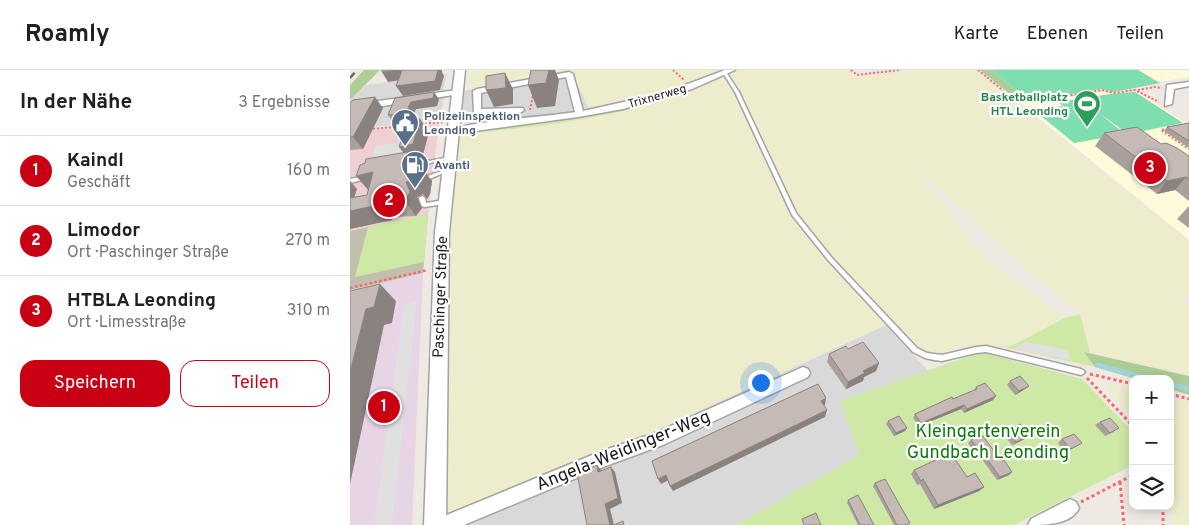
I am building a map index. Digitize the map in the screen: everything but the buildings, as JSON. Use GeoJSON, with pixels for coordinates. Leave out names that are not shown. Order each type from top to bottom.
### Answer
{"type":"FeatureCollection","features":[{"type":"Feature","properties":{"kind":"street","name":"Paschinger Straße"},"geometry":{"type":"LineString","coordinates":[[435,525],[441,264],[445,202],[450,164],[449,126],[460,70]]}},
{"type":"Feature","properties":{"kind":"street","name":"Trixnerweg"},"geometry":{"type":"LineString","coordinates":[[449,126],[580,114],[647,100],[728,71]]}},
{"type":"Feature","properties":{"kind":"street"},"geometry":{"type":"LineString","coordinates":[[520,110],[477,112],[477,91],[558,75],[570,75],[580,114]]}},
{"type":"Feature","properties":{"kind":"street"},"geometry":{"type":"LineString","coordinates":[[1168,104],[1168,89],[1189,84]]}},
{"type":"Feature","properties":{"kind":"street"},"geometry":{"type":"LineString","coordinates":[[350,108],[457,92]]}},
{"type":"Feature","properties":{"kind":"street","name":"Angela-Weidinger-Weg"},"geometry":{"type":"LineString","coordinates":[[443,525],[602,458],[656,440],[803,373]]}},
{"type":"Feature","properties":{"kind":"street"},"geometry":{"type":"LineString","coordinates":[[1037,525],[1070,508]]}},
{"type":"Feature","properties":{"kind":"lane"},"geometry":{"type":"LineString","coordinates":[[728,71],[794,214],[830,259],[914,350],[926,357],[939,359],[975,349],[986,349],[1081,372]]}},
{"type":"Feature","properties":{"kind":"lane"},"geometry":{"type":"LineString","coordinates":[[403,166],[450,164]]}},
{"type":"Feature","properties":{"kind":"lane"},"geometry":{"type":"LineString","coordinates":[[424,183],[427,178],[450,164]]}},
{"type":"Feature","properties":{"kind":"lane"},"geometry":{"type":"LineString","coordinates":[[350,181],[370,174]]}},
{"type":"Feature","properties":{"kind":"lane"},"geometry":{"type":"LineString","coordinates":[[422,198],[424,205],[445,202]]}},
{"type":"Feature","properties":{"kind":"path"},"geometry":{"type":"LineString","coordinates":[[851,70],[858,76],[899,70]]}},
{"type":"Feature","properties":{"kind":"path"},"geometry":{"type":"LineString","coordinates":[[978,70],[1016,101],[1043,100],[1102,90],[1114,93],[1155,87],[1168,89]]}},
{"type":"Feature","properties":{"kind":"path"},"geometry":{"type":"LineString","coordinates":[[530,112],[535,79]]}},
{"type":"Feature","properties":{"kind":"path"},"geometry":{"type":"LineString","coordinates":[[1137,90],[1152,100],[1168,104]]}},
{"type":"Feature","properties":{"kind":"path"},"geometry":{"type":"LineString","coordinates":[[421,124],[449,126]]}},
{"type":"Feature","properties":{"kind":"path"},"geometry":{"type":"LineString","coordinates":[[366,129],[412,125]]}},
{"type":"Feature","properties":{"kind":"path"},"geometry":{"type":"LineString","coordinates":[[1170,128],[1161,130],[1189,149]]}},
{"type":"Feature","properties":{"kind":"path"},"geometry":{"type":"LineString","coordinates":[[1172,138],[1181,136]]}},
{"type":"Feature","properties":{"kind":"path"},"geometry":{"type":"LineString","coordinates":[[1184,145],[1189,144]]}},
{"type":"Feature","properties":{"kind":"path"},"geometry":{"type":"LineString","coordinates":[[350,288],[428,270]]}},
{"type":"Feature","properties":{"kind":"path"},"geometry":{"type":"LineString","coordinates":[[1081,372],[1129,383]]}},
{"type":"Feature","properties":{"kind":"path"},"geometry":{"type":"LineString","coordinates":[[1081,372],[1129,422]]}},
{"type":"Feature","properties":{"kind":"path"},"geometry":{"type":"LineString","coordinates":[[1174,395],[1189,399]]}},
{"type":"Feature","properties":{"kind":"path"},"geometry":{"type":"LineString","coordinates":[[1070,508],[1129,477]]}},
{"type":"Feature","properties":{"kind":"path"},"geometry":{"type":"LineString","coordinates":[[1120,482],[1124,525]]}},
{"type":"Feature","properties":{"kind":"path"},"geometry":{"type":"LineString","coordinates":[[1163,510],[1163,525]]}},
{"type":"Feature","properties":{"kind":"shaded area"},"geometry":{"type":"Polygon","coordinates":[[[571,70],[588,106],[596,109],[555,116],[469,125],[462,118],[464,91],[571,70]]]}},
{"type":"Feature","properties":{"kind":"shaded area"},"geometry":{"type":"Polygon","coordinates":[[[1138,70],[1186,70],[1189,71],[1189,77],[1158,82],[1138,70]]]}},
{"type":"Feature","properties":{"kind":"shaded area"},"geometry":{"type":"Polygon","coordinates":[[[447,74],[443,92],[350,106],[350,100],[366,85],[447,74]]]}},
{"type":"Feature","properties":{"kind":"shaded area"},"geometry":{"type":"Polygon","coordinates":[[[1103,92],[1115,94],[1137,92],[1186,123],[1189,122],[1189,240],[1019,102],[1043,101],[1103,92]]]}},
{"type":"Feature","properties":{"kind":"shaded area"},"geometry":{"type":"Polygon","coordinates":[[[444,96],[438,121],[350,129],[350,110],[444,96]]]}},
{"type":"Feature","properties":{"kind":"shaded area"},"geometry":{"type":"Polygon","coordinates":[[[439,124],[428,214],[350,231],[350,132],[439,124]]]}},
{"type":"Feature","properties":{"kind":"shaded area"},"geometry":{"type":"Polygon","coordinates":[[[415,140],[411,153],[371,160],[375,146],[415,140]]]}},
{"type":"Feature","properties":{"kind":"shaded area"},"geometry":{"type":"Polygon","coordinates":[[[428,214],[423,273],[350,290],[350,231],[428,214]]]}},
{"type":"Feature","properties":{"kind":"shaded area"},"geometry":{"type":"Polygon","coordinates":[[[423,273],[412,525],[350,525],[350,290],[423,273]]]}},
{"type":"Feature","properties":{"kind":"shaded area"},"geometry":{"type":"Polygon","coordinates":[[[417,301],[392,525],[374,525],[404,305],[417,301]]]}},
{"type":"Feature","properties":{"kind":"shaded area"},"geometry":{"type":"Polygon","coordinates":[[[886,325],[928,371],[841,401],[859,455],[736,525],[445,525],[445,514],[601,451],[649,434],[886,325]]]}},
{"type":"Feature","properties":{"kind":"shaded area"},"geometry":{"type":"Polygon","coordinates":[[[1025,342],[1068,350],[1070,360],[1013,349],[1025,342]]]}},
{"type":"Feature","properties":{"kind":"green space"},"geometry":{"type":"Polygon","coordinates":[[[364,70],[380,70],[350,100],[350,85],[364,70]]]}},
{"type":"Feature","properties":{"kind":"green space"},"geometry":{"type":"Polygon","coordinates":[[[468,70],[571,70],[473,89],[468,86],[468,70]]]}},
{"type":"Feature","properties":{"kind":"green space"},"geometry":{"type":"Polygon","coordinates":[[[571,70],[726,70],[642,100],[596,109],[588,107],[571,70]]]}},
{"type":"Feature","properties":{"kind":"green space"},"geometry":{"type":"Polygon","coordinates":[[[738,70],[849,70],[856,77],[906,70],[975,70],[1189,242],[1189,298],[1180,300],[1189,304],[1189,375],[1090,353],[1080,314],[1009,254],[915,166],[979,252],[1065,318],[1012,345],[1004,347],[966,346],[934,354],[925,353],[918,348],[892,322],[649,434],[601,451],[445,514],[448,265],[451,203],[460,136],[468,131],[471,133],[553,124],[618,112],[675,97],[738,70]]]}},
{"type":"Feature","properties":{"kind":"green space"},"geometry":{"type":"Polygon","coordinates":[[[738,70],[674,96],[608,114],[540,126],[471,133],[468,131],[507,128],[603,113],[696,87],[738,70]]]}},
{"type":"Feature","properties":{"kind":"green space"},"geometry":{"type":"Polygon","coordinates":[[[980,70],[992,70],[1023,96],[1024,99],[1016,99],[980,70]]]}},
{"type":"Feature","properties":{"kind":"green space"},"geometry":{"type":"Polygon","coordinates":[[[992,70],[1138,70],[1160,83],[1114,92],[1101,89],[1042,99],[1024,99],[1023,96],[992,70]]]}},
{"type":"Feature","properties":{"kind":"green space"},"geometry":{"type":"Polygon","coordinates":[[[1135,92],[1183,123],[1128,134],[1099,113],[1125,134],[1074,143],[1035,111],[1062,106],[1078,118],[1058,102],[1135,92]]]}},
{"type":"Feature","properties":{"kind":"green space"},"geometry":{"type":"Polygon","coordinates":[[[428,214],[424,262],[355,277],[368,227],[428,214]]]}},
{"type":"Feature","properties":{"kind":"green space"},"geometry":{"type":"Polygon","coordinates":[[[1080,314],[1090,353],[1085,352],[1095,367],[1004,347],[1013,345],[1065,318],[1080,314]]]}},
{"type":"Feature","properties":{"kind":"green space","name":"Kleingartenverein Gundbach Leonding"},"geometry":{"type":"Polygon","coordinates":[[[981,352],[1082,379],[1129,428],[1129,467],[1014,525],[736,525],[859,455],[840,401],[981,352]]]}},
{"type":"Feature","properties":{"kind":"green space"},"geometry":{"type":"Polygon","coordinates":[[[1084,352],[1189,376],[1189,395],[1174,390],[1174,375],[1129,375],[1129,377],[1095,367],[1084,352]]]}},
{"type":"Feature","properties":{"kind":"green space"},"geometry":{"type":"Polygon","coordinates":[[[1107,383],[1129,387],[1129,412],[1107,389],[1107,383]]]}},
{"type":"Feature","properties":{"kind":"green space"},"geometry":{"type":"Polygon","coordinates":[[[1174,399],[1189,403],[1189,525],[1173,525],[1174,399]]]}},
{"type":"Feature","properties":{"kind":"waterway"},"geometry":{"type":"LineString","coordinates":[[1097,365],[1135,375]]}},
{"type":"Feature","properties":{"kind":"waterway"},"geometry":{"type":"LineString","coordinates":[[1174,385],[1189,389]]}},
{"type":"Feature","properties":{"kind":"railway"},"geometry":{"type":"LineString","coordinates":[[350,78],[357,70]]}},
{"type":"Feature","properties":{"kind":"place","name":"Basketballplatz HTL Leonding"},"geometry":{"type":"Point","coordinates":[1087,128]}},
{"type":"Feature","properties":{"kind":"place","name":"Polizeiinspektion Leonding"},"geometry":{"type":"Point","coordinates":[405,147]}},
{"type":"Feature","properties":{"kind":"place","name":"HTBLA Leonding"},"geometry":{"type":"Point","coordinates":[1150,168]}},
{"type":"Feature","properties":{"kind":"place","name":"Avanti"},"geometry":{"type":"Point","coordinates":[415,189]}},
{"type":"Feature","properties":{"kind":"place","name":"Limodor"},"geometry":{"type":"Point","coordinates":[389,201]}},
{"type":"Feature","properties":{"kind":"place","name":"Kaindl"},"geometry":{"type":"Point","coordinates":[384,407]}}]}
